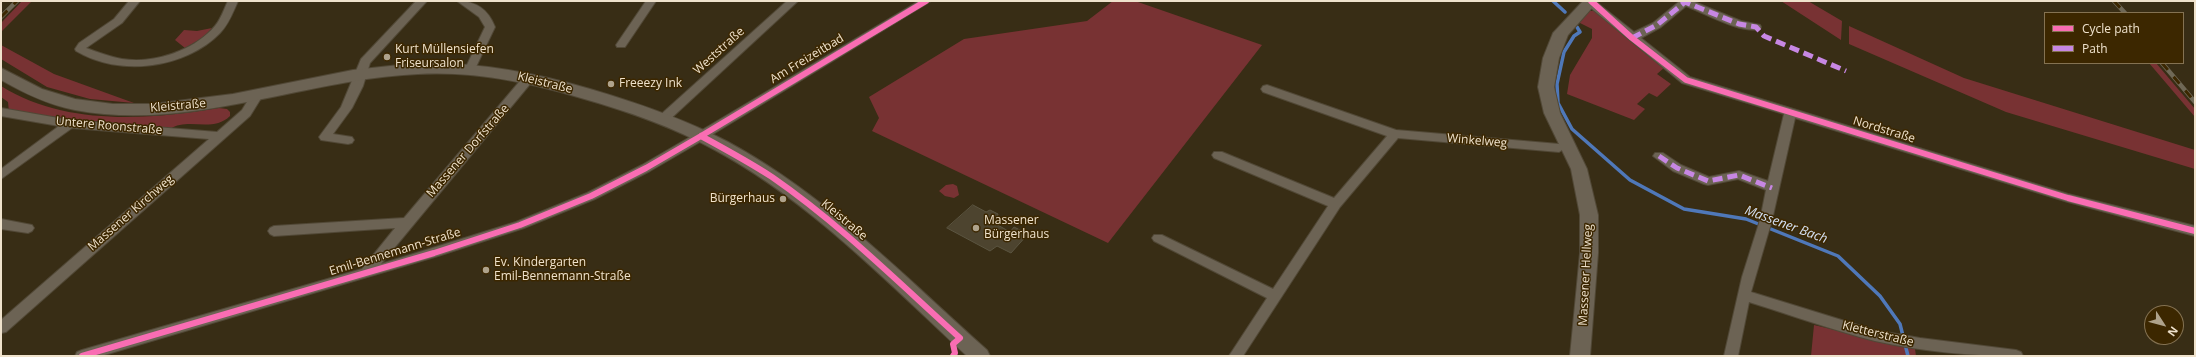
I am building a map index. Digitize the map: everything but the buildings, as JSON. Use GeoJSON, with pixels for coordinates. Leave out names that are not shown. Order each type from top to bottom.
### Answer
{"type":"FeatureCollection","features":[{"type":"Feature","properties":{"kind":"main road","name":"Massener Hellweg"},"geometry":{"type":"LineString","coordinates":[[1580,356],[1589,253],[1589,215],[1579,169],[1552,113],[1547,98],[1546,86],[1549,64],[1561,33],[1590,1]]}},
{"type":"Feature","properties":{"kind":"main road","name":"Kleistraße"},"geometry":{"type":"LineString","coordinates":[[1,72],[17,84],[44,96],[80,105],[110,109],[133,110],[178,108],[256,95],[361,74],[424,69],[470,69],[529,78],[604,99],[662,120],[700,136],[739,156],[810,205],[980,356]]}},
{"type":"Feature","properties":{"kind":"street"},"geometry":{"type":"LineString","coordinates":[[135,1],[118,21],[83,44],[80,49],[128,63],[161,60],[182,53],[208,38],[220,26],[233,1]]}},
{"type":"Feature","properties":{"kind":"street"},"geometry":{"type":"LineString","coordinates":[[348,140],[325,137],[346,108],[358,86],[365,62],[422,1]]}},
{"type":"Feature","properties":{"kind":"street"},"geometry":{"type":"LineString","coordinates":[[462,1],[477,9],[488,22],[490,27],[470,69]]}},
{"type":"Feature","properties":{"kind":"street"},"geometry":{"type":"LineString","coordinates":[[621,45],[651,1]]}},
{"type":"Feature","properties":{"kind":"street","name":"Weststraße"},"geometry":{"type":"LineString","coordinates":[[662,120],[793,1]]}},
{"type":"Feature","properties":{"kind":"street","name":"Am Freizeitbad"},"geometry":{"type":"LineString","coordinates":[[700,136],[926,1]]}},
{"type":"Feature","properties":{"kind":"street","name":"Nordstraße"},"geometry":{"type":"LineString","coordinates":[[1590,1],[1632,38],[1686,80],[2068,198],[2195,231]]}},
{"type":"Feature","properties":{"kind":"street"},"geometry":{"type":"LineString","coordinates":[[1632,38],[1657,25],[1685,2],[1739,24],[1756,27]]}},
{"type":"Feature","properties":{"kind":"street","name":"Massener Dorfstraße"},"geometry":{"type":"LineString","coordinates":[[367,272],[405,223],[493,123],[529,78]]}},
{"type":"Feature","properties":{"kind":"street","name":"Winkelweg"},"geometry":{"type":"LineString","coordinates":[[1267,89],[1395,134],[1559,148]]}},
{"type":"Feature","properties":{"kind":"street","name":"Massener Kirchweg"},"geometry":{"type":"LineString","coordinates":[[1,328],[246,113],[256,95]]}},
{"type":"Feature","properties":{"kind":"street","name":"Untere Roonstraße"},"geometry":{"type":"LineString","coordinates":[[1,112],[70,124],[219,136]]}},
{"type":"Feature","properties":{"kind":"street"},"geometry":{"type":"LineString","coordinates":[[1731,356],[1744,295],[1764,226],[1790,113]]}},
{"type":"Feature","properties":{"kind":"street"},"geometry":{"type":"LineString","coordinates":[[1,175],[70,124]]}},
{"type":"Feature","properties":{"kind":"street"},"geometry":{"type":"LineString","coordinates":[[1236,356],[1274,296],[1336,204],[1395,134]]}},
{"type":"Feature","properties":{"kind":"street","name":"Emil-Bennemann-Straße"},"geometry":{"type":"LineString","coordinates":[[82,356],[520,225],[591,196],[646,168],[700,136]]}},
{"type":"Feature","properties":{"kind":"street"},"geometry":{"type":"LineString","coordinates":[[1218,155],[1336,204]]}},
{"type":"Feature","properties":{"kind":"street"},"geometry":{"type":"LineString","coordinates":[[1659,156],[1677,168],[1708,181],[1739,175],[1772,188]]}},
{"type":"Feature","properties":{"kind":"street"},"geometry":{"type":"LineString","coordinates":[[274,232],[405,223]]}},
{"type":"Feature","properties":{"kind":"street"},"geometry":{"type":"LineString","coordinates":[[1,224],[28,228]]}},
{"type":"Feature","properties":{"kind":"street"},"geometry":{"type":"LineString","coordinates":[[1158,238],[1274,296]]}},
{"type":"Feature","properties":{"kind":"street","name":"Kletterstraße"},"geometry":{"type":"LineString","coordinates":[[1744,295],[1874,335],[1920,344],[2016,356]]}},
{"type":"Feature","properties":{"kind":"shaded area"},"geometry":{"type":"Polygon","coordinates":[[[22,1],[32,1],[1,32],[1,23],[22,1]]]}},
{"type":"Feature","properties":{"kind":"shaded area"},"geometry":{"type":"Polygon","coordinates":[[[1113,1],[1135,1],[1262,45],[1108,243],[872,131],[879,118],[869,97],[964,39],[1087,21],[1113,1]]]}},
{"type":"Feature","properties":{"kind":"shaded area"},"geometry":{"type":"Polygon","coordinates":[[[1781,1],[1808,1],[1842,21],[1841,40],[1781,1]]]}},
{"type":"Feature","properties":{"kind":"shaded area"},"geometry":{"type":"Polygon","coordinates":[[[1589,11],[1596,11],[1665,67],[1657,74],[1671,84],[1657,97],[1649,93],[1637,104],[1645,109],[1634,120],[1567,94],[1570,75],[1592,38],[1592,29],[1578,22],[1589,11]]]}},
{"type":"Feature","properties":{"kind":"shaded area"},"geometry":{"type":"Polygon","coordinates":[[[1849,26],[1964,78],[2195,150],[2195,169],[2006,112],[1849,44],[1849,26]]]}},
{"type":"Feature","properties":{"kind":"shaded area"},"geometry":{"type":"Polygon","coordinates":[[[212,28],[204,37],[185,48],[175,40],[184,30],[197,31],[212,28]]]}},
{"type":"Feature","properties":{"kind":"shaded area"},"geometry":{"type":"Polygon","coordinates":[[[1,45],[54,74],[134,103],[90,99],[47,87],[1,59],[1,45]]]}},
{"type":"Feature","properties":{"kind":"shaded area"},"geometry":{"type":"Polygon","coordinates":[[[2150,64],[2157,64],[2195,109],[2195,117],[2150,64]]]}},
{"type":"Feature","properties":{"kind":"shaded area"},"geometry":{"type":"Polygon","coordinates":[[[1,86],[26,99],[52,108],[79,114],[136,117],[219,108],[227,109],[230,112],[230,116],[216,124],[185,124],[170,129],[9,112],[8,102],[1,97],[1,86]]]}},
{"type":"Feature","properties":{"kind":"shaded area"},"geometry":{"type":"Polygon","coordinates":[[[953,184],[957,186],[959,195],[954,198],[945,196],[939,191],[946,185],[953,184]]]}},
{"type":"Feature","properties":{"kind":"shaded area"},"geometry":{"type":"Polygon","coordinates":[[[1814,325],[1915,349],[1916,356],[1811,356],[1814,325]]]}},
{"type":"Feature","properties":{"kind":"waterway","name":"Massener Bach"},"geometry":{"type":"LineString","coordinates":[[1553,1],[1565,12]]}},
{"type":"Feature","properties":{"kind":"waterway","name":"Massener Bach"},"geometry":{"type":"LineString","coordinates":[[1577,27],[1580,32],[1574,36],[1564,52],[1557,84],[1558,103],[1572,129],[1630,180],[1684,209],[1746,219],[1838,256],[1880,296],[1900,324],[1908,356]]}},
{"type":"Feature","properties":{"kind":"railway"},"geometry":{"type":"LineString","coordinates":[[1,17],[17,1]]}},
{"type":"Feature","properties":{"kind":"railway"},"geometry":{"type":"LineString","coordinates":[[2114,1],[2124,12]]}},
{"type":"Feature","properties":{"kind":"railway"},"geometry":{"type":"LineString","coordinates":[[2163,64],[2195,102]]}},
{"type":"Feature","properties":{"kind":"marked path"},"geometry":{"type":"LineString","coordinates":[[1632,38],[1657,25],[1685,2],[1739,24],[1756,27],[1764,36],[1846,71]]}},
{"type":"Feature","properties":{"kind":"marked path"},"geometry":{"type":"LineString","coordinates":[[1659,156],[1677,168],[1708,181],[1739,175],[1772,188]]}},
{"type":"Feature","properties":{"kind":"cycle path"},"geometry":{"type":"LineString","coordinates":[[82,356],[434,253],[520,225],[591,196],[646,168],[701,136],[926,1]]}},
{"type":"Feature","properties":{"kind":"cycle path"},"geometry":{"type":"LineString","coordinates":[[1591,1],[1632,38],[1686,80],[2068,198],[2195,231]]}},
{"type":"Feature","properties":{"kind":"cycle path"},"geometry":{"type":"LineString","coordinates":[[701,136],[737,155],[772,177],[805,201],[869,254],[960,338],[953,344],[955,353],[953,356]]}},
{"type":"Feature","properties":{"kind":"place","name":"Kurt Müllensiefen Friseursalon"},"geometry":{"type":"Point","coordinates":[387,57]}},
{"type":"Feature","properties":{"kind":"place","name":"Freeezy Ink"},"geometry":{"type":"Point","coordinates":[611,84]}},
{"type":"Feature","properties":{"kind":"place","name":"Bürgerhaus"},"geometry":{"type":"Point","coordinates":[783,199]}},
{"type":"Feature","properties":{"kind":"place","name":"Massener Bürgerhaus"},"geometry":{"type":"Point","coordinates":[976,228]}},
{"type":"Feature","properties":{"kind":"place","name":"Ev. Kindergarten Emil-Bennemann-Straße"},"geometry":{"type":"Point","coordinates":[486,270]}}]}
